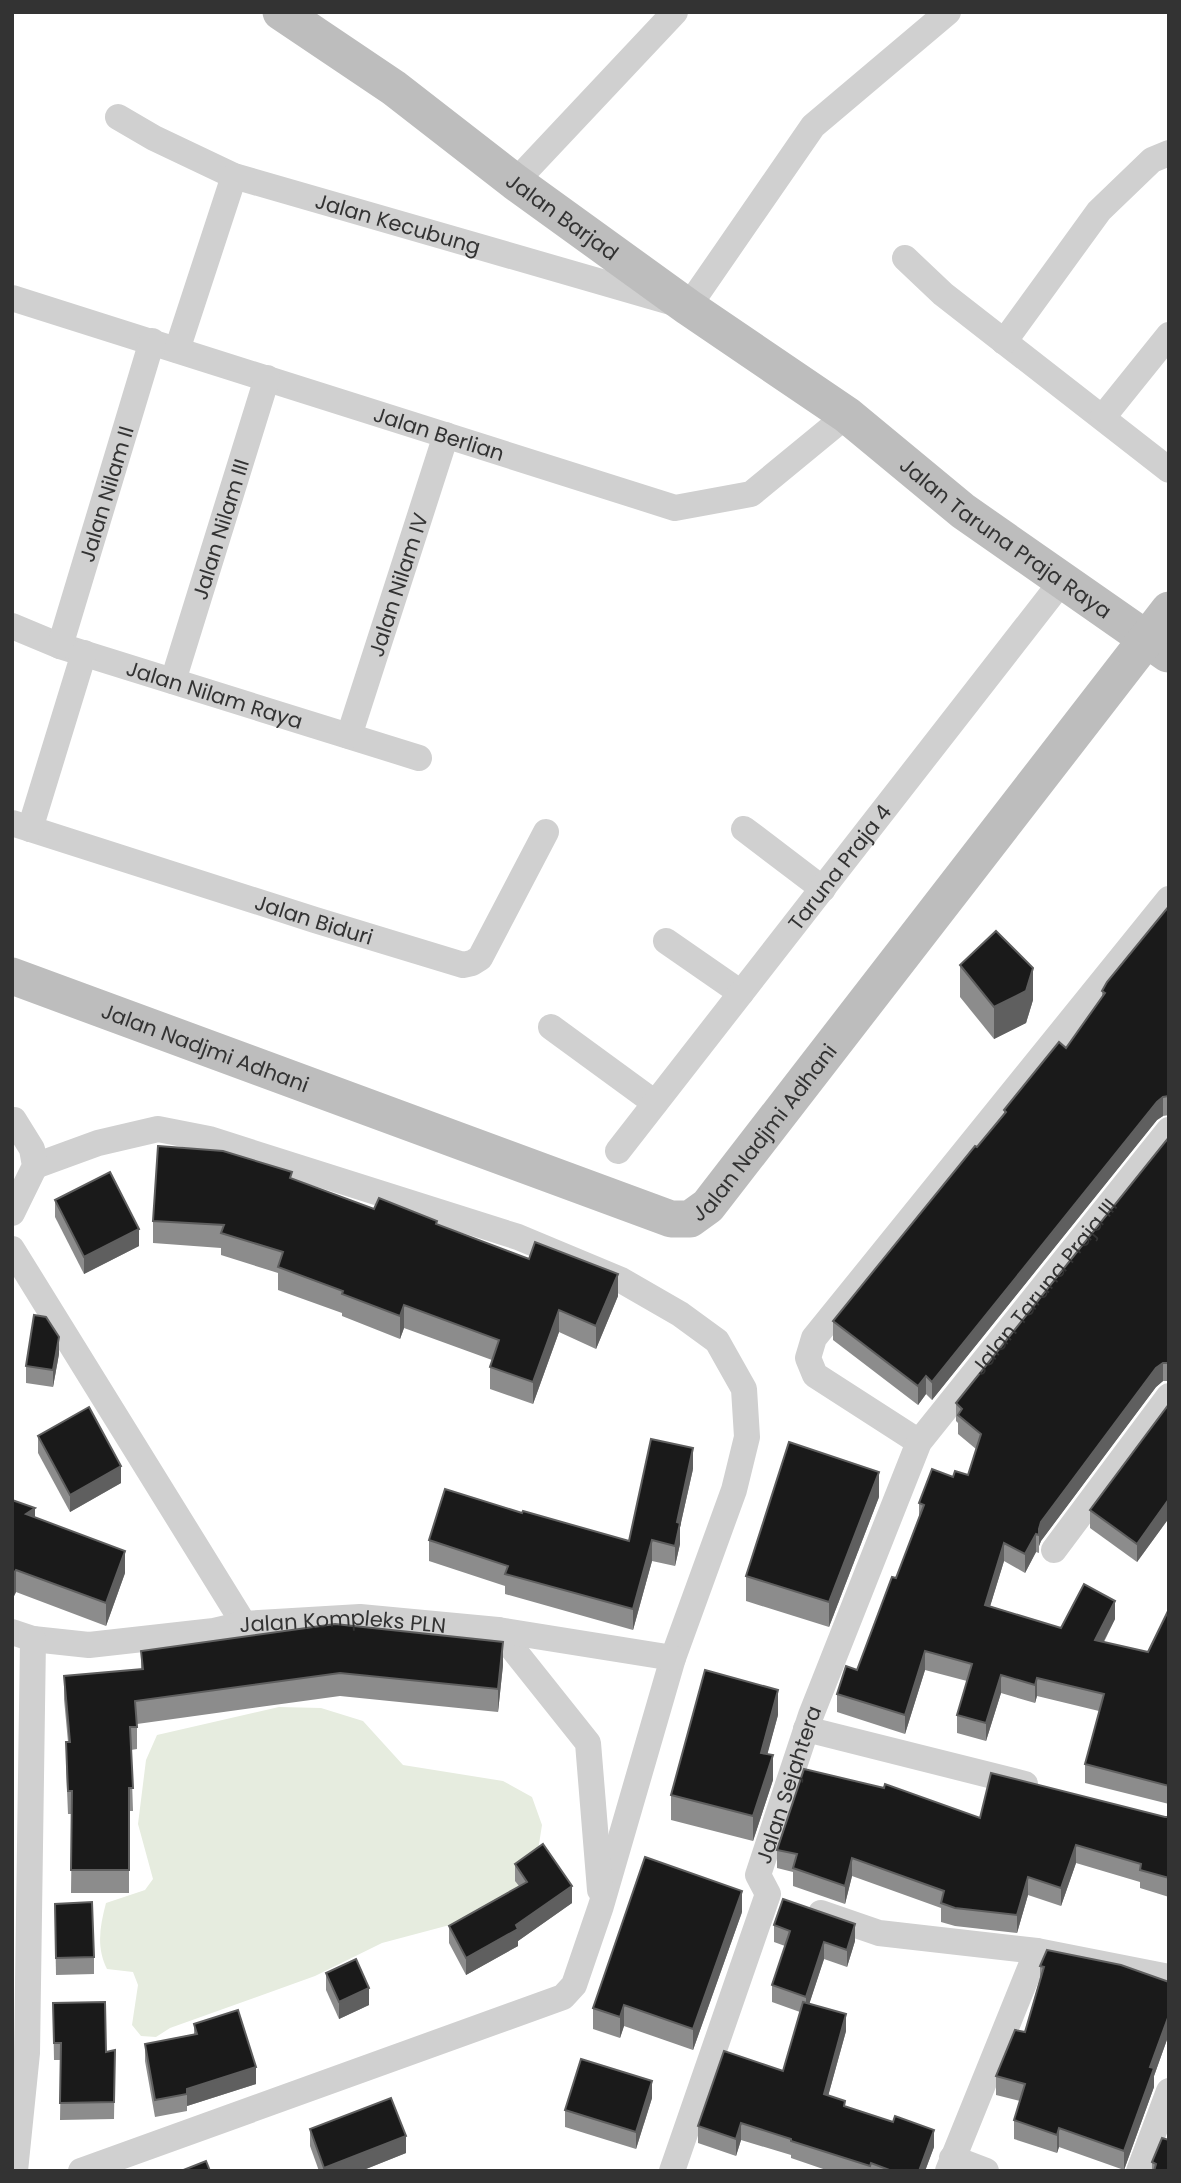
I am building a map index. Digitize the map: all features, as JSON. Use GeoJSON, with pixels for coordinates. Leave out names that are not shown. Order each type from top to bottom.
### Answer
{"type":"FeatureCollection","features":[{"type":"Feature","properties":{"kind":"main road","name":"Jalan Barjad"},"geometry":{"type":"LineString","coordinates":[[293,15],[515,182],[688,307],[847,415]]}},
{"type":"Feature","properties":{"kind":"main road","name":"Jalan Taruna Praja Raya"},"geometry":{"type":"LineString","coordinates":[[847,415],[963,511],[1062,581],[1162,634]]}},
{"type":"Feature","properties":{"kind":"main road","name":"Jalan Nadjmi Adhani"},"geometry":{"type":"LineString","coordinates":[[12,976],[671,1219],[690,1219],[708,1206],[1162,634]]}},
{"type":"Feature","properties":{"kind":"street"},"geometry":{"type":"LineString","coordinates":[[515,182],[675,12]]}},
{"type":"Feature","properties":{"kind":"street"},"geometry":{"type":"LineString","coordinates":[[688,307],[813,126],[948,12]]}},
{"type":"Feature","properties":{"kind":"street","name":"Jalan Kecubung"},"geometry":{"type":"LineString","coordinates":[[118,117],[154,138],[234,176],[688,307]]}},
{"type":"Feature","properties":{"kind":"street"},"geometry":{"type":"LineString","coordinates":[[1004,342],[1099,211],[1152,160],[1169,153]]}},
{"type":"Feature","properties":{"kind":"street"},"geometry":{"type":"LineString","coordinates":[[177,350],[234,176]]}},
{"type":"Feature","properties":{"kind":"street"},"geometry":{"type":"LineString","coordinates":[[905,258],[943,294],[1169,470]]}},
{"type":"Feature","properties":{"kind":"street","name":"Jalan Berlian"},"geometry":{"type":"LineString","coordinates":[[12,298],[675,508],[751,494],[847,415]]}},
{"type":"Feature","properties":{"kind":"street"},"geometry":{"type":"LineString","coordinates":[[1103,417],[1169,335]]}},
{"type":"Feature","properties":{"kind":"street","name":"Jalan Nilam II"},"geometry":{"type":"LineString","coordinates":[[21,826],[72,649],[152,341]]}},
{"type":"Feature","properties":{"kind":"street","name":"Jalan Nilam III"},"geometry":{"type":"LineString","coordinates":[[173,681],[267,378]]}},
{"type":"Feature","properties":{"kind":"street","name":"Jalan Nilam IV"},"geometry":{"type":"LineString","coordinates":[[349,736],[446,435]]}},
{"type":"Feature","properties":{"kind":"street","name":"Taruna Praja 4"},"geometry":{"type":"LineString","coordinates":[[618,1151],[1062,581]]}},
{"type":"Feature","properties":{"kind":"street","name":"Jalan Nilam Raya"},"geometry":{"type":"LineString","coordinates":[[12,626],[72,649],[419,758]]}},
{"type":"Feature","properties":{"kind":"street","name":"Jalan Biduri"},"geometry":{"type":"LineString","coordinates":[[21,826],[463,965],[480,958],[546,832]]}},
{"type":"Feature","properties":{"kind":"street"},"geometry":{"type":"LineString","coordinates":[[744,829],[823,889]]}},
{"type":"Feature","properties":{"kind":"street"},"geometry":{"type":"LineString","coordinates":[[919,1442],[815,1375],[808,1358],[814,1338],[1169,899]]}},
{"type":"Feature","properties":{"kind":"street"},"geometry":{"type":"LineString","coordinates":[[666,940],[741,993]]}},
{"type":"Feature","properties":{"kind":"street"},"geometry":{"type":"LineString","coordinates":[[551,1027],[655,1103]]}},
{"type":"Feature","properties":{"kind":"street"},"geometry":{"type":"LineString","coordinates":[[12,1213],[35,1166],[32,1149],[15,1120]]}},
{"type":"Feature","properties":{"kind":"street"},"geometry":{"type":"LineString","coordinates":[[35,1166],[98,1143],[158,1129],[209,1139],[518,1237],[621,1280],[680,1314],[717,1341],[744,1389],[747,1437],[734,1490],[673,1658],[601,1906],[574,1985],[563,1997],[81,2171]]}},
{"type":"Feature","properties":{"kind":"street","name":"Jalan Taruna Praja III"},"geometry":{"type":"LineString","coordinates":[[919,1442],[1169,1130]]}},
{"type":"Feature","properties":{"kind":"street"},"geometry":{"type":"LineString","coordinates":[[12,1250],[244,1624]]}},
{"type":"Feature","properties":{"kind":"street"},"geometry":{"type":"LineString","coordinates":[[1054,1550],[1169,1396]]}},
{"type":"Feature","properties":{"kind":"street","name":"Jalan Sejahtera"},"geometry":{"type":"LineString","coordinates":[[674,2170],[768,1894],[758,1875],[806,1729],[919,1442]]}},
{"type":"Feature","properties":{"kind":"street","name":"Jalan Kompleks PLN"},"geometry":{"type":"LineString","coordinates":[[23,1636],[89,1645],[214,1631],[244,1624],[360,1617],[498,1630],[673,1658]]}},
{"type":"Feature","properties":{"kind":"street"},"geometry":{"type":"LineString","coordinates":[[498,1630],[588,1744],[601,1906]]}},
{"type":"Feature","properties":{"kind":"street"},"geometry":{"type":"LineString","coordinates":[[15,2171],[27,2053],[23,1636]]}},
{"type":"Feature","properties":{"kind":"street"},"geometry":{"type":"LineString","coordinates":[[806,1729],[1048,1789]]}},
{"type":"Feature","properties":{"kind":"street"},"geometry":{"type":"LineString","coordinates":[[768,1894],[878,1933],[1037,1951],[1169,1978]]}},
{"type":"Feature","properties":{"kind":"street"},"geometry":{"type":"LineString","coordinates":[[986,2171],[950,2164],[1037,1951]]}},
{"type":"Feature","properties":{"kind":"street"},"geometry":{"type":"LineString","coordinates":[[1139,2171],[1169,2091]]}},
{"type":"Feature","properties":{"kind":"shaded area"},"geometry":{"type":"Polygon","coordinates":[[[279,1707],[321,1708],[363,1721],[403,1765],[503,1781],[532,1797],[542,1825],[537,1857],[525,1882],[491,1914],[382,1943],[315,1976],[170,2028],[156,2037],[141,2036],[132,2025],[138,1985],[133,1972],[107,1969],[101,1953],[100,1936],[106,1903],[145,1890],[153,1879],[138,1824],[146,1760],[157,1735],[279,1707]]]}},
{"type":"Feature","properties":{"kind":"building"},"geometry":{"type":"Polygon","coordinates":[[[1169,906],[1169,1096],[1157,1102],[932,1382],[926,1376],[918,1386],[833,1321],[975,1146],[977,1147],[1006,1112],[1004,1110],[1059,1042],[1066,1048],[1105,993],[1102,991],[1107,982],[1169,906]]]}},
{"type":"Feature","properties":{"kind":"building"},"geometry":{"type":"Polygon","coordinates":[[[996,931],[1033,968],[1026,991],[994,1007],[960,965],[996,931]]]}},
{"type":"Feature","properties":{"kind":"building"},"geometry":{"type":"Polygon","coordinates":[[[1169,1137],[1169,1363],[1163,1363],[1156,1368],[1041,1522],[1039,1535],[1036,1534],[1025,1554],[1004,1543],[985,1605],[1061,1628],[1084,1584],[1115,1601],[1095,1640],[1148,1652],[1169,1609],[1169,1786],[1085,1764],[1104,1694],[1037,1678],[1035,1685],[1001,1675],[986,1723],[957,1715],[972,1664],[925,1651],[905,1715],[837,1694],[846,1666],[857,1670],[892,1577],[896,1578],[924,1505],[919,1503],[932,1469],[953,1477],[955,1471],[968,1475],[981,1434],[958,1415],[962,1409],[956,1403],[1169,1137]]]}},
{"type":"Feature","properties":{"kind":"building"},"geometry":{"type":"Polygon","coordinates":[[[158,1146],[223,1151],[292,1172],[290,1178],[374,1209],[379,1198],[437,1221],[436,1224],[529,1259],[535,1242],[618,1274],[596,1326],[559,1310],[533,1382],[490,1367],[499,1340],[404,1305],[400,1316],[342,1294],[343,1291],[278,1267],[283,1252],[221,1233],[224,1225],[153,1221],[158,1146]]]}},
{"type":"Feature","properties":{"kind":"building"},"geometry":{"type":"Polygon","coordinates":[[[110,1172],[139,1229],[84,1257],[55,1200],[110,1172]]]}},
{"type":"Feature","properties":{"kind":"building"},"geometry":{"type":"Polygon","coordinates":[[[34,1315],[46,1317],[59,1337],[53,1370],[26,1366],[34,1315]]]}},
{"type":"Feature","properties":{"kind":"building"},"geometry":{"type":"Polygon","coordinates":[[[1169,1404],[1169,1499],[1137,1544],[1090,1510],[1169,1404]]]}},
{"type":"Feature","properties":{"kind":"building"},"geometry":{"type":"Polygon","coordinates":[[[89,1407],[121,1466],[70,1495],[38,1436],[89,1407]]]}},
{"type":"Feature","properties":{"kind":"building"},"geometry":{"type":"Polygon","coordinates":[[[651,1439],[693,1448],[677,1522],[680,1523],[675,1546],[652,1540],[633,1609],[505,1574],[508,1566],[429,1540],[445,1489],[522,1513],[523,1511],[629,1541],[651,1439]]]}},
{"type":"Feature","properties":{"kind":"building"},"geometry":{"type":"Polygon","coordinates":[[[789,1442],[879,1472],[829,1602],[746,1576],[789,1442]]]}},
{"type":"Feature","properties":{"kind":"building"},"geometry":{"type":"Polygon","coordinates":[[[12,1500],[35,1508],[26,1514],[125,1551],[106,1603],[16,1570],[12,1573],[12,1500]]]}},
{"type":"Feature","properties":{"kind":"building"},"geometry":{"type":"Polygon","coordinates":[[[335,1624],[503,1642],[498,1689],[340,1673],[135,1701],[137,1727],[130,1727],[133,1788],[129,1788],[129,1870],[71,1870],[72,1791],[68,1791],[66,1742],[70,1742],[64,1676],[143,1669],[141,1651],[335,1624]]]}},
{"type":"Feature","properties":{"kind":"building"},"geometry":{"type":"Polygon","coordinates":[[[705,1670],[778,1690],[761,1753],[773,1755],[753,1816],[671,1795],[705,1670]]]}},
{"type":"Feature","properties":{"kind":"building"},"geometry":{"type":"Polygon","coordinates":[[[804,1769],[884,1788],[885,1784],[980,1818],[991,1773],[1169,1817],[1169,1878],[1140,1870],[1141,1864],[1076,1845],[1061,1888],[1028,1877],[1017,1915],[955,1908],[941,1903],[944,1891],[852,1858],[845,1886],[793,1868],[797,1854],[777,1850],[804,1769]]]}},
{"type":"Feature","properties":{"kind":"building"},"geometry":{"type":"Polygon","coordinates":[[[543,1844],[572,1886],[516,1925],[518,1929],[466,1958],[449,1926],[527,1882],[515,1864],[543,1844]]]}},
{"type":"Feature","properties":{"kind":"building"},"geometry":{"type":"Polygon","coordinates":[[[645,1857],[742,1891],[693,2029],[624,2005],[620,2017],[593,2008],[645,1857]]]}},
{"type":"Feature","properties":{"kind":"building"},"geometry":{"type":"Polygon","coordinates":[[[783,1899],[855,1924],[847,1950],[824,1942],[806,1997],[772,1985],[790,1931],[774,1925],[783,1899]]]}},
{"type":"Feature","properties":{"kind":"building"},"geometry":{"type":"Polygon","coordinates":[[[92,1902],[94,1957],[56,1958],[55,1904],[92,1902]]]}},
{"type":"Feature","properties":{"kind":"building"},"geometry":{"type":"Polygon","coordinates":[[[1047,1950],[1121,1965],[1169,1982],[1169,2015],[1150,2067],[1154,2068],[1124,2151],[1059,2128],[1057,2135],[1014,2120],[1025,2084],[996,2076],[1015,2030],[1025,2032],[1044,1967],[1040,1966],[1047,1950]]]}},
{"type":"Feature","properties":{"kind":"building"},"geometry":{"type":"Polygon","coordinates":[[[356,1959],[369,1988],[339,2002],[326,1973],[356,1959]]]}},
{"type":"Feature","properties":{"kind":"building"},"geometry":{"type":"Polygon","coordinates":[[[105,2002],[106,2052],[115,2050],[114,2102],[60,2103],[61,2043],[54,2043],[53,2003],[105,2002]]]}},
{"type":"Feature","properties":{"kind":"building"},"geometry":{"type":"Polygon","coordinates":[[[803,2002],[846,2014],[824,2094],[845,2101],[844,2106],[893,2122],[895,2116],[934,2130],[919,2171],[892,2171],[871,2163],[870,2166],[741,2123],[736,2139],[698,2126],[724,2051],[783,2071],[803,2002]]]}},
{"type":"Feature","properties":{"kind":"building"},"geometry":{"type":"Polygon","coordinates":[[[238,2010],[256,2067],[187,2089],[187,2094],[155,2100],[145,2044],[197,2034],[194,2024],[238,2010]]]}},
{"type":"Feature","properties":{"kind":"building"},"geometry":{"type":"Polygon","coordinates":[[[581,2059],[652,2081],[636,2132],[565,2110],[581,2059]]]}},
{"type":"Feature","properties":{"kind":"building"},"geometry":{"type":"Polygon","coordinates":[[[391,2098],[406,2136],[324,2168],[310,2129],[391,2098]]]}},
{"type":"Feature","properties":{"kind":"building"},"geometry":{"type":"Polygon","coordinates":[[[1162,2138],[1169,2140],[1169,2171],[1154,2171],[1156,2164],[1152,2162],[1162,2138]]]}},
{"type":"Feature","properties":{"kind":"building"},"geometry":{"type":"Polygon","coordinates":[[[206,2161],[210,2171],[181,2171],[206,2161]]]}}]}
